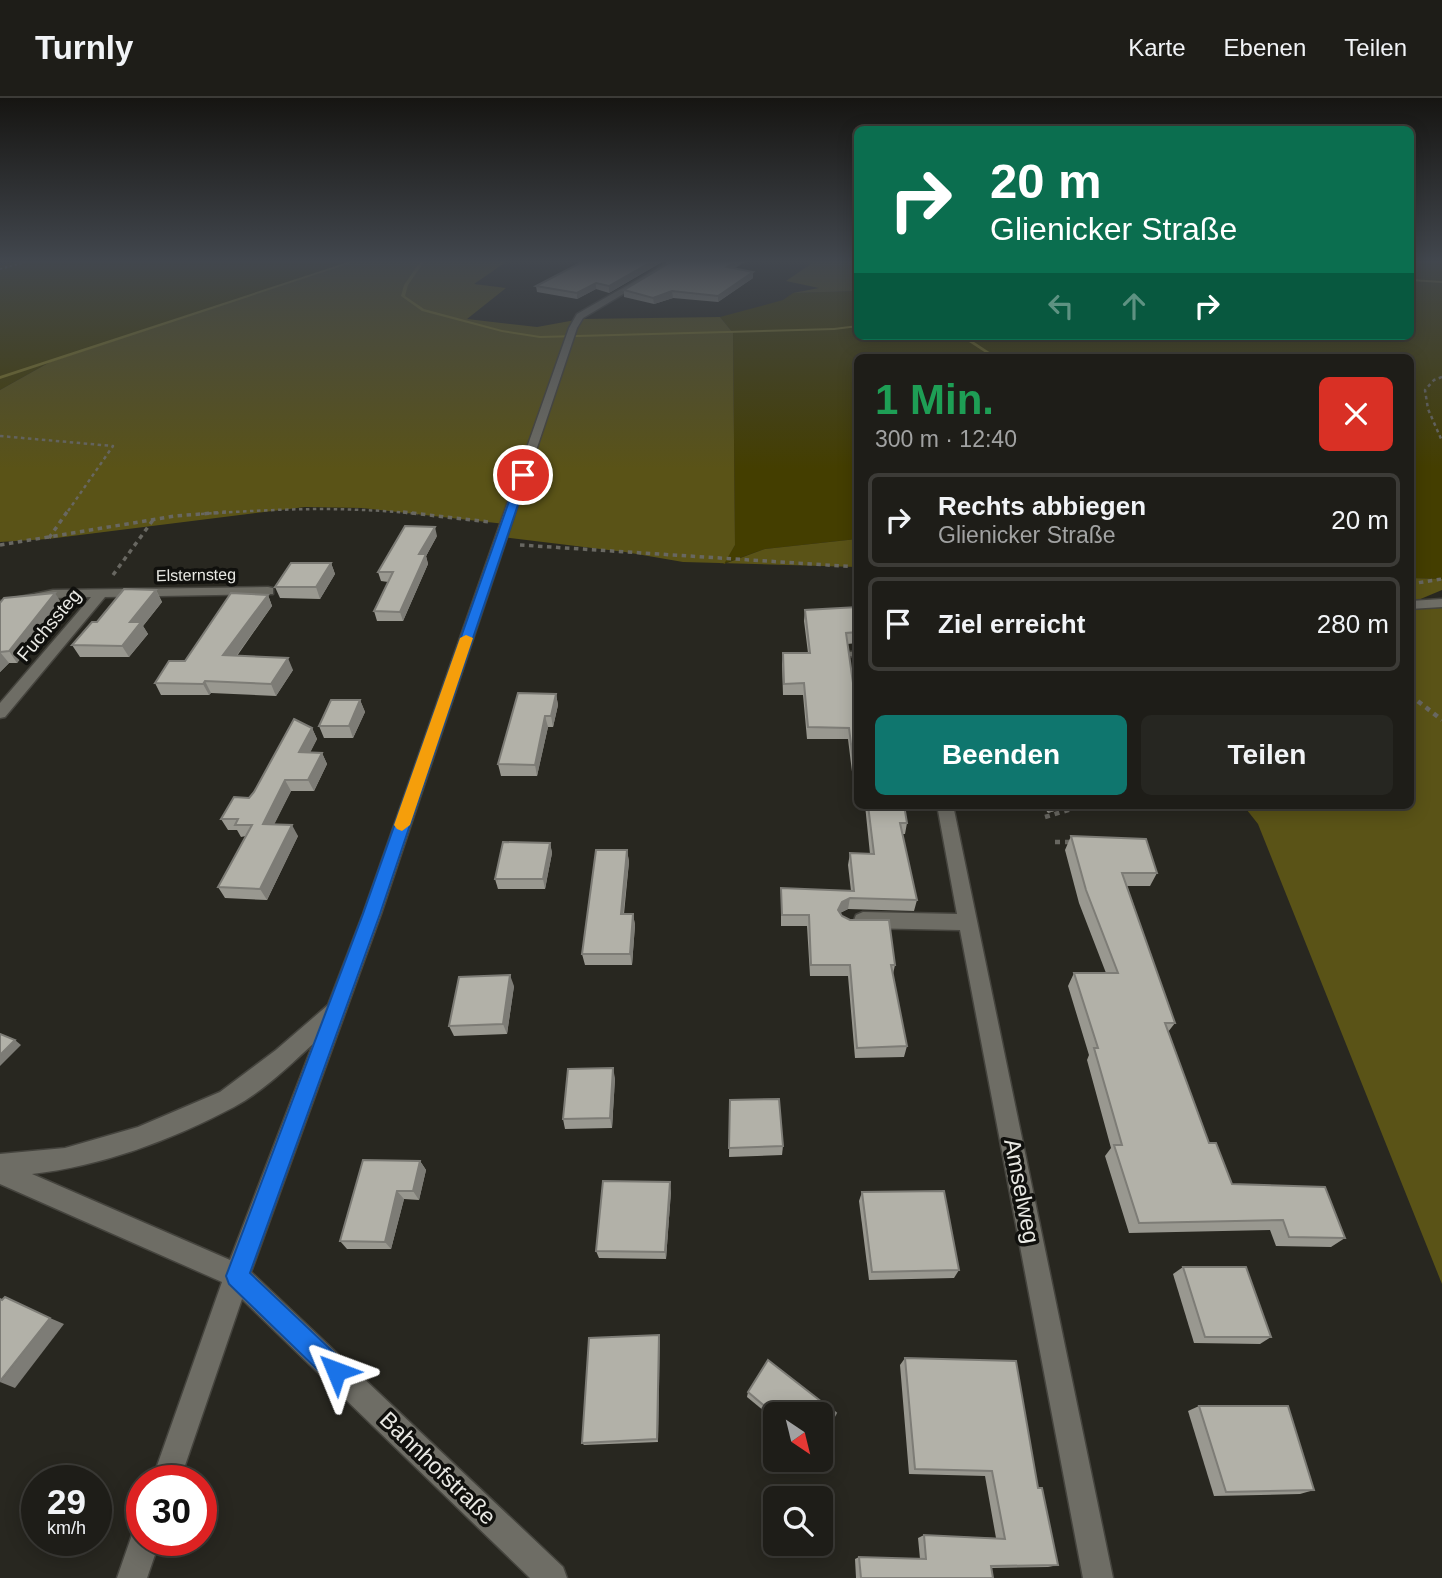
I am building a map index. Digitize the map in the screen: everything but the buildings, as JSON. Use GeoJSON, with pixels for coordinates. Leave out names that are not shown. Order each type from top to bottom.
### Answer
{"type":"FeatureCollection","features":[{"type":"Feature","properties":{"kind":"street"},"geometry":{"type":"LineString","coordinates":[[171,1465],[237,1276],[372,914],[572,331]]}},
{"type":"Feature","properties":{"kind":"street","name":"Elsternsteg"},"geometry":{"type":"LineString","coordinates":[[0,605],[53,594],[268,591]]}},
{"type":"Feature","properties":{"kind":"street","name":"Fuchssteg"},"geometry":{"type":"LineString","coordinates":[[0,713],[101,594]]}},
{"type":"Feature","properties":{"kind":"street"},"geometry":{"type":"LineString","coordinates":[[1414,605],[1442,603]]}},
{"type":"Feature","properties":{"kind":"street","name":"Amselweg"},"geometry":{"type":"LineString","coordinates":[[946,809],[1098,1578]]}},
{"type":"Feature","properties":{"kind":"street"},"geometry":{"type":"LineString","coordinates":[[848,920],[968,922]]}},
{"type":"Feature","properties":{"kind":"street"},"geometry":{"type":"LineString","coordinates":[[0,1166],[65,1159],[140,1138],[228,1100],[284,1057],[335,1010]]}},
{"type":"Feature","properties":{"kind":"street","name":"Bahnhofstraße"},"geometry":{"type":"LineString","coordinates":[[0,1172],[237,1276],[552,1578]]}},
{"type":"Feature","properties":{"kind":"street"},"geometry":{"type":"LineString","coordinates":[[132,1578],[140,1556]]}},
{"type":"Feature","properties":{"kind":"path"},"geometry":{"type":"LineString","coordinates":[[1442,377],[1434,380],[1425,390],[1428,409],[1442,441]]}},
{"type":"Feature","properties":{"kind":"path"},"geometry":{"type":"LineString","coordinates":[[0,436],[113,446],[48,539]]}},
{"type":"Feature","properties":{"kind":"path"},"geometry":{"type":"LineString","coordinates":[[0,545],[154,519],[305,507],[373,509],[506,524]]}},
{"type":"Feature","properties":{"kind":"path"},"geometry":{"type":"LineString","coordinates":[[101,594],[154,519]]}},
{"type":"Feature","properties":{"kind":"path"},"geometry":{"type":"LineString","coordinates":[[499,544],[854,567]]}},
{"type":"Feature","properties":{"kind":"path"},"geometry":{"type":"LineString","coordinates":[[1414,583],[1442,579]]}},
{"type":"Feature","properties":{"kind":"path"},"geometry":{"type":"LineString","coordinates":[[1414,698],[1442,720]]}},
{"type":"Feature","properties":{"kind":"path"},"geometry":{"type":"LineString","coordinates":[[1045,817],[1071,809]]}},
{"type":"Feature","properties":{"kind":"path"},"geometry":{"type":"LineString","coordinates":[[1055,842],[1077,842]]}},
{"type":"Feature","properties":{"kind":"shaded area"},"geometry":{"type":"Polygon","coordinates":[[[0,331],[143,331],[50,362],[0,390],[0,331]]]}},
{"type":"Feature","properties":{"kind":"shaded area"},"geometry":{"type":"Polygon","coordinates":[[[143,331],[731,331],[735,545],[724,563],[683,562],[501,537],[505,524],[362,508],[305,507],[48,539],[0,542],[0,390],[50,362],[143,331]]]}},
{"type":"Feature","properties":{"kind":"shaded area"},"geometry":{"type":"Polygon","coordinates":[[[731,331],[854,331],[854,340],[1414,340],[1414,331],[1442,331],[1442,579],[1414,578],[1414,354],[854,354],[854,539],[765,549],[723,564],[735,545],[731,331]]]}},
{"type":"Feature","properties":{"kind":"shaded area"},"geometry":{"type":"Polygon","coordinates":[[[854,539],[854,567],[726,563],[765,549],[854,539]]]}},
{"type":"Feature","properties":{"kind":"shaded area"},"geometry":{"type":"Polygon","coordinates":[[[1414,578],[1442,579],[1442,590],[1414,602],[1414,578]]]}},
{"type":"Feature","properties":{"kind":"shaded area"},"geometry":{"type":"Polygon","coordinates":[[[1442,603],[1442,1284],[1258,824],[1246,809],[1414,809],[1414,605],[1442,603]]]}},
{"type":"Feature","properties":{"kind":"waterway"},"geometry":{"type":"LineString","coordinates":[[0,378],[142,331]]}},
{"type":"Feature","properties":{"kind":"waterway"},"geometry":{"type":"LineString","coordinates":[[502,331],[540,337],[758,331]]}},
{"type":"Feature","properties":{"kind":"waterway"},"geometry":{"type":"LineString","coordinates":[[968,340],[990,354]]}},
{"type":"Feature","properties":{"kind":"slow traffic"},"geometry":{"type":"LineString","coordinates":[[402,825],[466,638]]}},
{"type":"Feature","properties":{"kind":"route"},"geometry":{"type":"LineString","coordinates":[[336,1371],[237,1276],[372,914],[523,475]]}}]}
